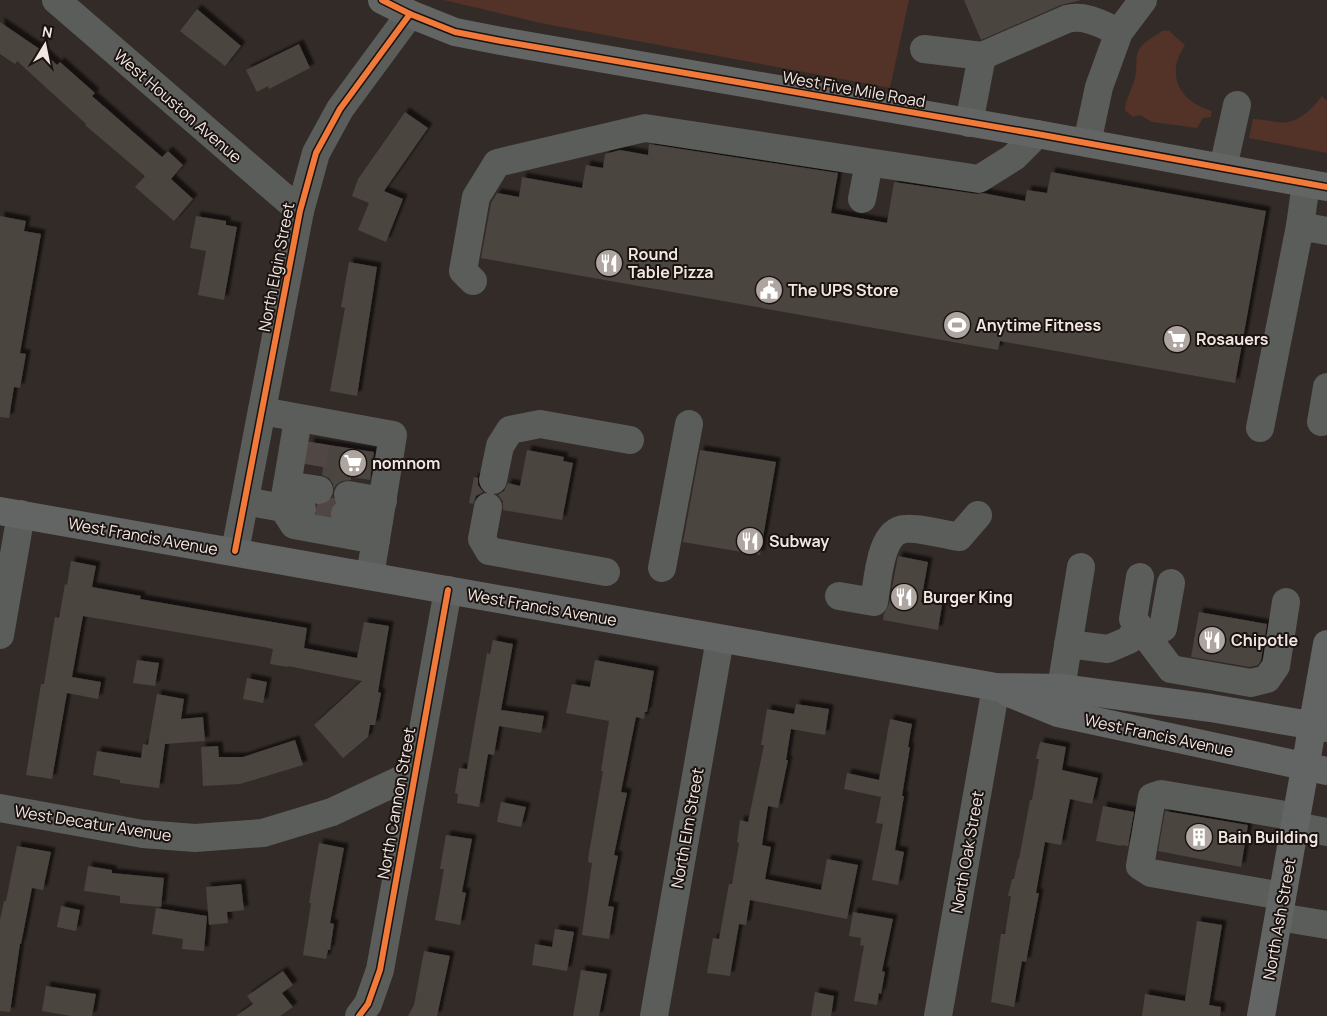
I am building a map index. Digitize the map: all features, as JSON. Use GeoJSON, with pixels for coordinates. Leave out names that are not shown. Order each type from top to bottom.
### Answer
{"type":"FeatureCollection","features":[{"type":"Feature","properties":{"kind":"main road","name":"West Five Mile Road"},"geometry":{"type":"LineString","coordinates":[[382,0],[410,14],[455,32],[1317,185]]}},
{"type":"Feature","properties":{"kind":"main road","name":"West Francis Avenue"},"geometry":{"type":"LineString","coordinates":[[10,513],[996,687],[1061,688],[1211,708],[1320,727]]}},
{"type":"Feature","properties":{"kind":"main road","name":"North Ash Street"},"geometry":{"type":"LineString","coordinates":[[1262,1016],[1296,822],[1316,769],[1327,644]]}},
{"type":"Feature","properties":{"kind":"main road","name":"West Francis Avenue"},"geometry":{"type":"LineString","coordinates":[[996,687],[1058,713],[1316,769]]}},
{"type":"Feature","properties":{"kind":"street","name":"West Houston Avenue"},"geometry":{"type":"LineString","coordinates":[[56,0],[300,211]]}},
{"type":"Feature","properties":{"kind":"street"},"geometry":{"type":"LineString","coordinates":[[1087,143],[1099,87],[1119,32],[1143,0]]}},
{"type":"Feature","properties":{"kind":"street","name":"North Elgin Street"},"geometry":{"type":"LineString","coordinates":[[235,552],[300,211],[316,153],[340,109],[410,14]]}},
{"type":"Feature","properties":{"kind":"street"},"geometry":{"type":"LineString","coordinates":[[924,49],[982,56],[1076,16],[1086,18],[1119,32]]}},
{"type":"Feature","properties":{"kind":"street"},"geometry":{"type":"LineString","coordinates":[[969,122],[982,56]]}},
{"type":"Feature","properties":{"kind":"street"},"geometry":{"type":"LineString","coordinates":[[1223,168],[1237,105]]}},
{"type":"Feature","properties":{"kind":"street"},"geometry":{"type":"LineString","coordinates":[[473,281],[463,271],[476,196],[497,163],[645,128],[978,179],[1014,157],[1037,134]]}},
{"type":"Feature","properties":{"kind":"street"},"geometry":{"type":"LineString","coordinates":[[862,199],[869,163]]}},
{"type":"Feature","properties":{"kind":"street"},"geometry":{"type":"LineString","coordinates":[[1260,428],[1300,226],[1317,185]]}},
{"type":"Feature","properties":{"kind":"street"},"geometry":{"type":"LineString","coordinates":[[1300,226],[1327,231]]}},
{"type":"Feature","properties":{"kind":"street"},"geometry":{"type":"LineString","coordinates":[[1321,422],[1327,387]]}},
{"type":"Feature","properties":{"kind":"street"},"geometry":{"type":"LineString","coordinates":[[262,411],[305,476],[379,520]]}},
{"type":"Feature","properties":{"kind":"street"},"geometry":{"type":"LineString","coordinates":[[492,480],[500,446],[510,430],[540,424],[630,440]]}},
{"type":"Feature","properties":{"kind":"street"},"geometry":{"type":"LineString","coordinates":[[662,568],[689,424]]}},
{"type":"Feature","properties":{"kind":"street"},"geometry":{"type":"LineString","coordinates":[[245,501],[305,476],[393,435],[370,576]]}},
{"type":"Feature","properties":{"kind":"street"},"geometry":{"type":"LineString","coordinates":[[287,561],[305,476]]}},
{"type":"Feature","properties":{"kind":"street"},"geometry":{"type":"LineString","coordinates":[[347,505],[379,520]]}},
{"type":"Feature","properties":{"kind":"street"},"geometry":{"type":"LineString","coordinates":[[488,507],[482,539],[489,551],[606,572]]}},
{"type":"Feature","properties":{"kind":"street"},"geometry":{"type":"LineString","coordinates":[[0,634],[10,513]]}},
{"type":"Feature","properties":{"kind":"street"},"geometry":{"type":"LineString","coordinates":[[839,596],[874,602],[885,544],[893,533],[906,528],[959,536],[978,515]]}},
{"type":"Feature","properties":{"kind":"street"},"geometry":{"type":"LineString","coordinates":[[1061,688],[1081,567]]}},
{"type":"Feature","properties":{"kind":"street"},"geometry":{"type":"LineString","coordinates":[[1140,577],[1133,619],[1150,627],[1171,668],[1251,683],[1266,679],[1276,666],[1286,602]]}},
{"type":"Feature","properties":{"kind":"street"},"geometry":{"type":"LineString","coordinates":[[1068,644],[1108,649],[1130,640],[1150,627],[1171,583]]}},
{"type":"Feature","properties":{"kind":"street","name":"North Cannon Street"},"geometry":{"type":"LineString","coordinates":[[358,1016],[368,1004],[380,970],[448,590]]}},
{"type":"Feature","properties":{"kind":"street","name":"North Elm Street"},"geometry":{"type":"LineString","coordinates":[[654,1016],[720,639]]}},
{"type":"Feature","properties":{"kind":"street","name":"North Oak Street"},"geometry":{"type":"LineString","coordinates":[[938,1016],[996,687]]}},
{"type":"Feature","properties":{"kind":"street","name":"West Decatur Avenue"},"geometry":{"type":"LineString","coordinates":[[0,808],[143,834],[195,838],[262,833],[332,812],[415,773]]}},
{"type":"Feature","properties":{"kind":"street"},"geometry":{"type":"LineString","coordinates":[[1327,832],[1296,822],[1161,794],[1152,797],[1140,866],[1151,873],[1281,907],[1327,925]]}},
{"type":"Feature","properties":{"kind":"shaded area"},"geometry":{"type":"Polygon","coordinates":[[[444,0],[909,0],[890,88],[540,23],[444,0]]]}},
{"type":"Feature","properties":{"kind":"shaded area"},"geometry":{"type":"Polygon","coordinates":[[[1162,31],[1169,31],[1185,45],[1176,66],[1176,76],[1184,94],[1191,101],[1212,111],[1211,117],[1203,118],[1197,128],[1152,122],[1140,115],[1133,117],[1125,110],[1135,77],[1138,51],[1145,43],[1162,31]]]}},
{"type":"Feature","properties":{"kind":"shaded area"},"geometry":{"type":"Polygon","coordinates":[[[1322,96],[1327,101],[1327,153],[1249,138],[1253,119],[1284,122],[1297,119],[1308,112],[1322,96]]]}},
{"type":"Feature","properties":{"kind":"building"},"geometry":{"type":"Polygon","coordinates":[[[964,0],[1081,0],[1061,5],[981,40],[964,0]]]}},
{"type":"Feature","properties":{"kind":"building"},"geometry":{"type":"Polygon","coordinates":[[[197,9],[241,46],[225,66],[180,31],[197,9]]]}},
{"type":"Feature","properties":{"kind":"building"},"geometry":{"type":"Polygon","coordinates":[[[0,22],[41,50],[57,65],[60,62],[95,93],[92,96],[162,157],[168,151],[183,165],[171,179],[193,199],[174,221],[135,187],[145,176],[85,125],[17,61],[15,64],[0,54],[0,22]]]}},
{"type":"Feature","properties":{"kind":"building"},"geometry":{"type":"Polygon","coordinates":[[[299,44],[310,68],[269,89],[268,86],[257,92],[246,70],[299,44]]]}},
{"type":"Feature","properties":{"kind":"building"},"geometry":{"type":"Polygon","coordinates":[[[405,112],[428,128],[384,191],[403,199],[386,242],[358,230],[369,203],[352,196],[358,179],[405,112]]]}},
{"type":"Feature","properties":{"kind":"building"},"geometry":{"type":"Polygon","coordinates":[[[649,144],[838,173],[831,213],[887,223],[894,182],[977,194],[983,193],[1025,201],[1027,190],[1047,193],[1051,172],[1266,211],[1235,383],[1000,341],[998,350],[481,258],[491,203],[497,193],[519,197],[522,177],[582,188],[586,165],[603,168],[605,154],[620,150],[648,155],[649,144]]]}},
{"type":"Feature","properties":{"kind":"building"},"geometry":{"type":"Polygon","coordinates":[[[0,216],[26,221],[24,231],[41,234],[20,353],[26,354],[20,388],[14,387],[9,418],[0,417],[0,216]]]}},
{"type":"Feature","properties":{"kind":"building"},"geometry":{"type":"Polygon","coordinates":[[[196,216],[226,221],[226,225],[237,227],[224,300],[198,295],[206,251],[190,248],[196,216]]]}},
{"type":"Feature","properties":{"kind":"building"},"geometry":{"type":"Polygon","coordinates":[[[349,262],[377,267],[357,396],[330,391],[345,308],[341,307],[349,262]]]}},
{"type":"Feature","properties":{"kind":"building","name":"nomnom"},"geometry":{"type":"Polygon","coordinates":[[[310,442],[374,452],[370,480],[351,477],[351,480],[342,481],[334,489],[329,478],[322,475],[323,467],[306,464],[310,442]]]}},
{"type":"Feature","properties":{"kind":"building"},"geometry":{"type":"Polygon","coordinates":[[[527,450],[564,457],[563,461],[573,463],[562,520],[503,510],[503,501],[498,495],[504,491],[508,483],[520,486],[527,450]]]}},
{"type":"Feature","properties":{"kind":"building"},"geometry":{"type":"Polygon","coordinates":[[[700,450],[776,462],[760,555],[683,542],[700,450]]]}},
{"type":"Feature","properties":{"kind":"building"},"geometry":{"type":"Polygon","coordinates":[[[474,477],[478,478],[478,485],[483,492],[476,496],[473,504],[469,503],[474,477]]]}},
{"type":"Feature","properties":{"kind":"building"},"geometry":{"type":"Polygon","coordinates":[[[333,496],[335,503],[330,511],[330,516],[317,513],[317,505],[325,504],[333,496]]]}},
{"type":"Feature","properties":{"kind":"building","name":"Burger King"},"geometry":{"type":"Polygon","coordinates":[[[898,556],[928,562],[921,602],[942,605],[938,630],[883,620],[889,604],[898,556]]]}},
{"type":"Feature","properties":{"kind":"building"},"geometry":{"type":"Polygon","coordinates":[[[71,561],[96,566],[92,587],[141,596],[140,599],[307,628],[304,648],[357,658],[364,622],[389,626],[378,692],[381,693],[375,725],[370,725],[368,737],[343,758],[314,725],[362,681],[270,664],[273,649],[83,616],[72,677],[101,682],[98,699],[67,693],[52,779],[26,775],[41,684],[44,684],[55,617],[59,618],[71,561]]]}},
{"type":"Feature","properties":{"kind":"building"},"geometry":{"type":"Polygon","coordinates":[[[1199,612],[1267,624],[1261,660],[1258,665],[1250,667],[1191,657],[1199,612]]]}},
{"type":"Feature","properties":{"kind":"building"},"geometry":{"type":"Polygon","coordinates":[[[493,640],[513,644],[501,710],[544,716],[541,733],[499,726],[494,755],[488,754],[479,807],[457,803],[458,794],[455,793],[459,768],[467,769],[487,653],[490,654],[493,640]]]}},
{"type":"Feature","properties":{"kind":"building"},"geometry":{"type":"Polygon","coordinates":[[[137,660],[159,663],[155,686],[133,683],[137,660]]]}},
{"type":"Feature","properties":{"kind":"building"},"geometry":{"type":"Polygon","coordinates":[[[595,660],[654,671],[647,712],[645,712],[644,719],[636,717],[621,792],[627,793],[614,855],[618,856],[608,906],[614,907],[609,939],[582,935],[592,863],[588,862],[589,853],[603,771],[601,771],[609,721],[566,713],[572,684],[590,687],[595,660]]]}},
{"type":"Feature","properties":{"kind":"building"},"geometry":{"type":"Polygon","coordinates":[[[247,678],[267,682],[263,703],[243,699],[247,678]]]}},
{"type":"Feature","properties":{"kind":"building"},"geometry":{"type":"Polygon","coordinates":[[[157,694],[184,699],[181,719],[203,717],[205,741],[165,744],[159,788],[120,783],[120,780],[93,775],[97,751],[141,758],[143,744],[148,745],[157,694]]]}},
{"type":"Feature","properties":{"kind":"building"},"geometry":{"type":"Polygon","coordinates":[[[796,704],[829,709],[825,735],[791,729],[786,760],[788,760],[778,808],[768,806],[762,845],[771,847],[765,879],[821,890],[827,859],[858,865],[847,919],[750,900],[746,925],[739,924],[730,976],[707,973],[713,938],[719,939],[729,884],[732,884],[739,843],[737,842],[740,820],[748,822],[764,745],[761,745],[767,709],[794,714],[796,704]]]}},
{"type":"Feature","properties":{"kind":"building"},"geometry":{"type":"Polygon","coordinates":[[[890,719],[912,724],[902,796],[904,796],[895,850],[904,852],[898,885],[872,880],[883,824],[876,823],[881,797],[844,789],[847,773],[879,780],[890,719]]]}},
{"type":"Feature","properties":{"kind":"building"},"geometry":{"type":"Polygon","coordinates":[[[295,740],[303,765],[240,784],[203,786],[201,747],[218,746],[219,757],[243,757],[295,740]]]}},
{"type":"Feature","properties":{"kind":"building"},"geometry":{"type":"Polygon","coordinates":[[[1040,742],[1066,747],[1062,770],[1098,778],[1092,804],[1070,799],[1061,845],[1045,842],[1036,893],[1039,893],[1026,962],[1022,961],[1014,1007],[991,1002],[1001,934],[1005,934],[1011,896],[1008,896],[1019,859],[1030,800],[1032,800],[1039,759],[1036,759],[1040,742]]]}},
{"type":"Feature","properties":{"kind":"building"},"geometry":{"type":"Polygon","coordinates":[[[501,802],[526,807],[521,827],[497,822],[501,802]]]}},
{"type":"Feature","properties":{"kind":"building"},"geometry":{"type":"Polygon","coordinates":[[[1103,806],[1134,812],[1128,846],[1096,841],[1103,806]]]}},
{"type":"Feature","properties":{"kind":"building","name":"Bain Building"},"geometry":{"type":"Polygon","coordinates":[[[1165,811],[1248,825],[1241,867],[1158,851],[1165,811]]]}},
{"type":"Feature","properties":{"kind":"building"},"geometry":{"type":"Polygon","coordinates":[[[446,835],[472,839],[462,892],[466,893],[460,925],[435,920],[444,869],[440,869],[446,835]]]}},
{"type":"Feature","properties":{"kind":"building"},"geometry":{"type":"Polygon","coordinates":[[[319,843],[344,848],[330,923],[334,924],[330,950],[328,950],[326,959],[303,955],[319,843]]]}},
{"type":"Feature","properties":{"kind":"building"},"geometry":{"type":"Polygon","coordinates":[[[17,846],[51,852],[43,890],[32,888],[20,944],[10,1012],[0,1011],[0,920],[4,901],[6,901],[17,846]]]}},
{"type":"Feature","properties":{"kind":"building"},"geometry":{"type":"Polygon","coordinates":[[[88,866],[112,870],[112,873],[164,878],[161,907],[120,903],[120,896],[84,891],[88,866]]]}},
{"type":"Feature","properties":{"kind":"building"},"geometry":{"type":"Polygon","coordinates":[[[241,884],[244,910],[227,912],[228,923],[209,925],[206,887],[241,884]]]}},
{"type":"Feature","properties":{"kind":"building"},"geometry":{"type":"Polygon","coordinates":[[[61,906],[80,910],[76,931],[57,927],[61,906]]]}},
{"type":"Feature","properties":{"kind":"building"},"geometry":{"type":"Polygon","coordinates":[[[156,908],[207,916],[204,951],[182,949],[183,939],[152,934],[156,908]]]}},
{"type":"Feature","properties":{"kind":"building"},"geometry":{"type":"Polygon","coordinates":[[[853,912],[893,919],[882,971],[885,972],[881,994],[879,993],[877,1005],[854,1001],[864,946],[860,945],[861,938],[849,936],[853,912]]]}},
{"type":"Feature","properties":{"kind":"building"},"geometry":{"type":"Polygon","coordinates":[[[1197,921],[1222,925],[1209,1005],[1221,1007],[1220,1016],[1142,1016],[1145,994],[1185,1001],[1197,921]]]}},
{"type":"Feature","properties":{"kind":"building"},"geometry":{"type":"Polygon","coordinates":[[[555,929],[574,932],[567,971],[532,965],[535,944],[552,947],[555,929]]]}},
{"type":"Feature","properties":{"kind":"building"},"geometry":{"type":"Polygon","coordinates":[[[424,951],[450,956],[437,1016],[408,1016],[414,1005],[424,951]]]}},
{"type":"Feature","properties":{"kind":"building"},"geometry":{"type":"Polygon","coordinates":[[[581,970],[607,974],[599,1016],[573,1016],[581,970]]]}},
{"type":"Feature","properties":{"kind":"building"},"geometry":{"type":"Polygon","coordinates":[[[283,971],[293,985],[282,993],[293,1007],[280,1016],[236,1016],[253,1004],[247,996],[283,971]]]}},
{"type":"Feature","properties":{"kind":"building"},"geometry":{"type":"Polygon","coordinates":[[[46,986],[96,994],[92,1016],[71,1016],[42,1011],[46,986]]]}},
{"type":"Feature","properties":{"kind":"building"},"geometry":{"type":"Polygon","coordinates":[[[815,992],[834,996],[831,1016],[811,1016],[815,992]]]}},
{"type":"Feature","properties":{"kind":"tunnel"},"geometry":{"type":"LineString","coordinates":[[312,465],[316,443]]}},
{"type":"Feature","properties":{"kind":"tunnel"},"geometry":{"type":"LineString","coordinates":[[316,510],[345,514]]}},
{"type":"Feature","properties":{"kind":"cycle path"},"geometry":{"type":"LineString","coordinates":[[382,0],[410,14],[455,32],[1327,187]]}},
{"type":"Feature","properties":{"kind":"cycle path"},"geometry":{"type":"LineString","coordinates":[[235,551],[300,211],[316,153],[340,109],[410,14]]}},
{"type":"Feature","properties":{"kind":"cycle path"},"geometry":{"type":"LineString","coordinates":[[359,1016],[368,1004],[380,970],[448,590]]}},
{"type":"Feature","properties":{"kind":"place","name":"Round Table Pizza"},"geometry":{"type":"Point","coordinates":[609,263]}},
{"type":"Feature","properties":{"kind":"place","name":"The UPS Store"},"geometry":{"type":"Point","coordinates":[769,290]}},
{"type":"Feature","properties":{"kind":"place","name":"Anytime Fitness"},"geometry":{"type":"Point","coordinates":[957,325]}},
{"type":"Feature","properties":{"kind":"place","name":"Rosauers"},"geometry":{"type":"Point","coordinates":[1177,339]}},
{"type":"Feature","properties":{"kind":"place","name":"nomnom"},"geometry":{"type":"Point","coordinates":[353,463]}},
{"type":"Feature","properties":{"kind":"place","name":"Subway"},"geometry":{"type":"Point","coordinates":[750,541]}},
{"type":"Feature","properties":{"kind":"place","name":"Burger King"},"geometry":{"type":"Point","coordinates":[904,597]}},
{"type":"Feature","properties":{"kind":"place","name":"Chipotle"},"geometry":{"type":"Point","coordinates":[1212,640]}},
{"type":"Feature","properties":{"kind":"place","name":"Bain Building"},"geometry":{"type":"Point","coordinates":[1199,837]}}]}
